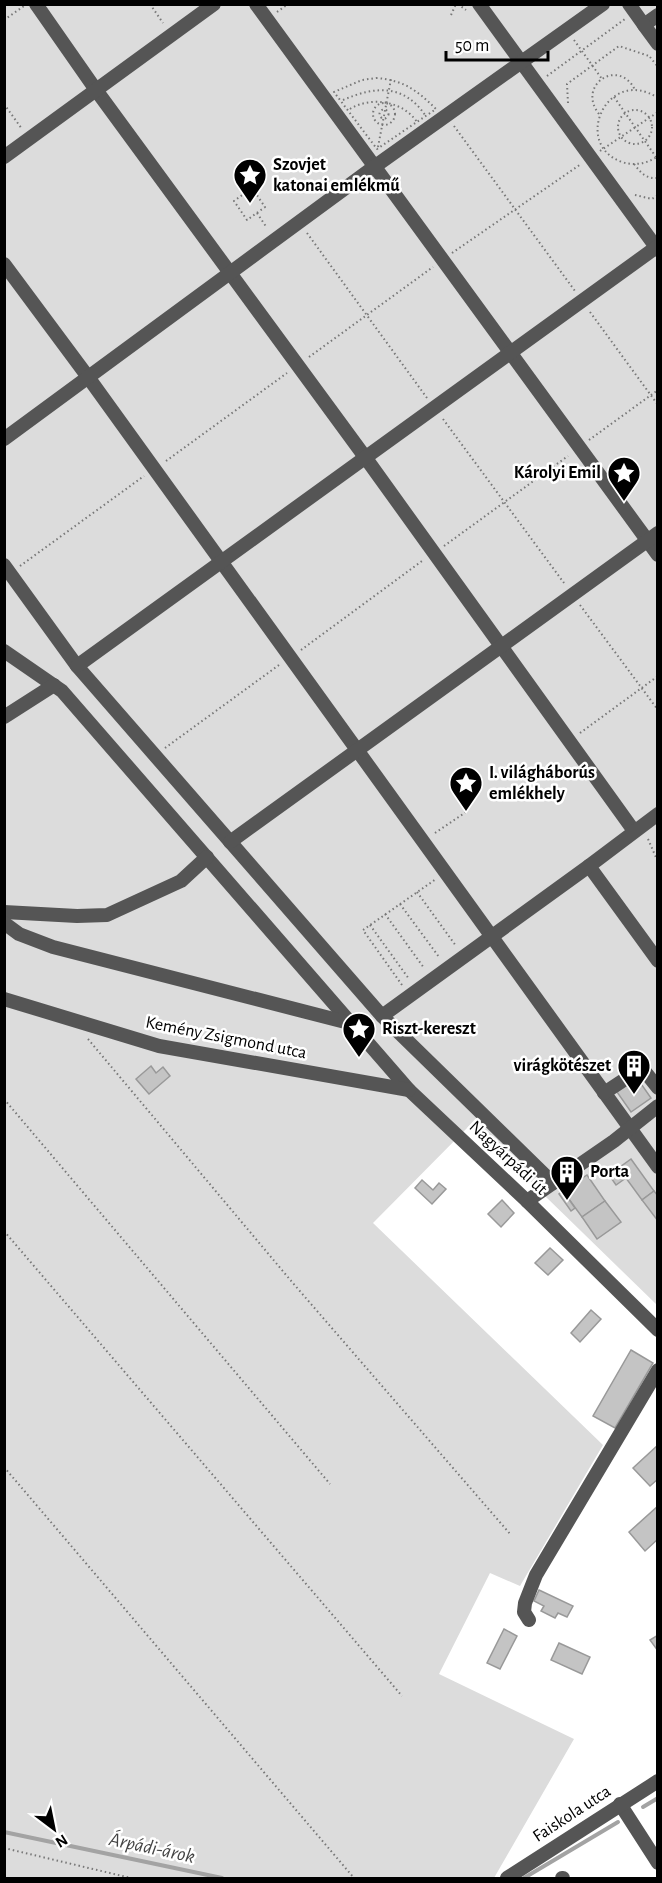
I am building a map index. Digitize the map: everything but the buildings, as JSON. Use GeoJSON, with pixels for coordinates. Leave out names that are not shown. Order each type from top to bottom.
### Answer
{"type":"FeatureCollection","features":[{"type":"Feature","properties":{"kind":"street"},"geometry":{"type":"LineString","coordinates":[[36,4],[569,741],[638,828]]}},
{"type":"Feature","properties":{"kind":"street"},"geometry":{"type":"LineString","coordinates":[[4,157],[214,4]]}},
{"type":"Feature","properties":{"kind":"street"},"geometry":{"type":"LineString","coordinates":[[256,4],[579,448],[652,537],[657,555]]}},
{"type":"Feature","properties":{"kind":"street"},"geometry":{"type":"LineString","coordinates":[[77,666],[657,248],[479,4]]}},
{"type":"Feature","properties":{"kind":"street"},"geometry":{"type":"LineString","coordinates":[[4,439],[374,167],[603,4]]}},
{"type":"Feature","properties":{"kind":"street"},"geometry":{"type":"LineString","coordinates":[[629,4],[644,25],[653,50]]}},
{"type":"Feature","properties":{"kind":"street"},"geometry":{"type":"LineString","coordinates":[[644,25],[657,15]]}},
{"type":"Feature","properties":{"kind":"street"},"geometry":{"type":"LineString","coordinates":[[4,264],[88,377],[657,1167]]}},
{"type":"Feature","properties":{"kind":"street"},"geometry":{"type":"LineString","coordinates":[[230,842],[652,537]]}},
{"type":"Feature","properties":{"kind":"street"},"geometry":{"type":"LineString","coordinates":[[7,569],[77,666],[382,1016],[553,1183]]}},
{"type":"Feature","properties":{"kind":"street","name":"Nagyárpádi út"},"geometry":{"type":"LineString","coordinates":[[4,651],[62,691],[410,1090],[527,1201],[657,1330]]}},
{"type":"Feature","properties":{"kind":"street"},"geometry":{"type":"LineString","coordinates":[[4,717],[54,686]]}},
{"type":"Feature","properties":{"kind":"street"},"geometry":{"type":"LineString","coordinates":[[382,1016],[414,985],[432,979],[448,968],[657,814]]}},
{"type":"Feature","properties":{"kind":"street"},"geometry":{"type":"LineString","coordinates":[[4,912],[66,916],[107,915],[181,881],[207,858]]}},
{"type":"Feature","properties":{"kind":"street"},"geometry":{"type":"LineString","coordinates":[[589,866],[657,961]]}},
{"type":"Feature","properties":{"kind":"street"},"geometry":{"type":"LineString","coordinates":[[4,923],[19,934],[53,947],[352,1024]]}},
{"type":"Feature","properties":{"kind":"street","name":"Kemény Zsigmond utca"},"geometry":{"type":"LineString","coordinates":[[4,999],[159,1046],[410,1090]]}},
{"type":"Feature","properties":{"kind":"street"},"geometry":{"type":"LineString","coordinates":[[604,1093],[642,1068],[657,1088]]}},
{"type":"Feature","properties":{"kind":"street"},"geometry":{"type":"LineString","coordinates":[[527,1201],[614,1141],[657,1106]]}},
{"type":"Feature","properties":{"kind":"street"},"geometry":{"type":"LineString","coordinates":[[529,1620],[524,1612],[525,1603],[536,1575],[657,1370]]}},
{"type":"Feature","properties":{"kind":"street","name":"Faiskola utca"},"geometry":{"type":"LineString","coordinates":[[507,1878],[657,1781]]}},
{"type":"Feature","properties":{"kind":"street"},"geometry":{"type":"LineString","coordinates":[[620,1804],[657,1863]]}},
{"type":"Feature","properties":{"kind":"path"},"geometry":{"type":"LineString","coordinates":[[4,20],[26,4]]}},
{"type":"Feature","properties":{"kind":"path"},"geometry":{"type":"LineString","coordinates":[[150,4],[172,35]]}},
{"type":"Feature","properties":{"kind":"path"},"geometry":{"type":"LineString","coordinates":[[452,15],[456,4]]}},
{"type":"Feature","properties":{"kind":"path"},"geometry":{"type":"LineString","coordinates":[[542,80],[623,21]]}},
{"type":"Feature","properties":{"kind":"path"},"geometry":{"type":"LineString","coordinates":[[567,30],[602,79]]}},
{"type":"Feature","properties":{"kind":"path"},"geometry":{"type":"LineString","coordinates":[[568,105],[567,84],[620,46],[653,50]]}},
{"type":"Feature","properties":{"kind":"path"},"geometry":{"type":"LineString","coordinates":[[600,114],[591,96],[593,89],[602,79],[614,74],[621,76],[632,84],[635,90]]}},
{"type":"Feature","properties":{"kind":"path"},"geometry":{"type":"LineString","coordinates":[[383,118],[389,114],[385,110],[391,79]]}},
{"type":"Feature","properties":{"kind":"path"},"geometry":{"type":"LineString","coordinates":[[391,79],[414,90],[435,109],[377,149],[348,110],[334,92],[363,80],[391,79]]}},
{"type":"Feature","properties":{"kind":"path"},"geometry":{"type":"LineString","coordinates":[[341,101],[365,92],[389,91],[410,97],[425,116]]}},
{"type":"Feature","properties":{"kind":"path"},"geometry":{"type":"LineString","coordinates":[[614,97],[657,157],[634,164],[617,160],[604,148],[598,132],[600,114],[604,106],[614,97],[626,91],[644,91],[657,98]]}},
{"type":"Feature","properties":{"kind":"path"},"geometry":{"type":"LineString","coordinates":[[381,103],[386,103],[391,105],[395,113],[391,122],[382,124],[374,119],[374,109],[381,103]]}},
{"type":"Feature","properties":{"kind":"path"},"geometry":{"type":"LineString","coordinates":[[348,110],[357,105],[386,103],[404,107],[417,122]]}},
{"type":"Feature","properties":{"kind":"path"},"geometry":{"type":"LineString","coordinates":[[4,104],[29,139]]}},
{"type":"Feature","properties":{"kind":"path"},"geometry":{"type":"LineString","coordinates":[[377,149],[383,118],[380,114],[385,110]]}},
{"type":"Feature","properties":{"kind":"path"},"geometry":{"type":"LineString","coordinates":[[634,110],[649,117],[651,134],[644,141],[631,143],[622,136],[620,120],[626,114],[634,110]]}},
{"type":"Feature","properties":{"kind":"path"},"geometry":{"type":"LineString","coordinates":[[7,569],[154,469],[442,261],[657,112]]}},
{"type":"Feature","properties":{"kind":"path"},"geometry":{"type":"LineString","coordinates":[[446,116],[657,405]]}},
{"type":"Feature","properties":{"kind":"path"},"geometry":{"type":"LineString","coordinates":[[634,164],[643,175],[657,178]]}},
{"type":"Feature","properties":{"kind":"path"},"geometry":{"type":"LineString","coordinates":[[252,188],[265,207],[257,213],[247,220],[234,201],[252,188]]}},
{"type":"Feature","properties":{"kind":"path"},"geometry":{"type":"LineString","coordinates":[[633,194],[652,199],[657,195]]}},
{"type":"Feature","properties":{"kind":"path"},"geometry":{"type":"LineString","coordinates":[[257,213],[268,231]]}},
{"type":"Feature","properties":{"kind":"path"},"geometry":{"type":"LineString","coordinates":[[300,223],[657,710]]}},
{"type":"Feature","properties":{"kind":"path"},"geometry":{"type":"LineString","coordinates":[[155,756],[657,390]]}},
{"type":"Feature","properties":{"kind":"path"},"geometry":{"type":"LineString","coordinates":[[569,741],[657,676]]}},
{"type":"Feature","properties":{"kind":"path"},"geometry":{"type":"LineString","coordinates":[[423,842],[466,812]]}},
{"type":"Feature","properties":{"kind":"path"},"geometry":{"type":"LineString","coordinates":[[638,828],[657,862]]}},
{"type":"Feature","properties":{"kind":"path"},"geometry":{"type":"LineString","coordinates":[[414,985],[403,986],[363,930],[445,872]]}},
{"type":"Feature","properties":{"kind":"path"},"geometry":{"type":"LineString","coordinates":[[417,892],[463,957]]}},
{"type":"Feature","properties":{"kind":"path"},"geometry":{"type":"LineString","coordinates":[[400,904],[448,968]]}},
{"type":"Feature","properties":{"kind":"path"},"geometry":{"type":"LineString","coordinates":[[385,915],[432,979]]}},
{"type":"Feature","properties":{"kind":"path"},"geometry":{"type":"LineString","coordinates":[[370,925],[414,985]]}},
{"type":"Feature","properties":{"kind":"path"},"geometry":{"type":"LineString","coordinates":[[80,1022],[90,1043],[510,1535]]}},
{"type":"Feature","properties":{"kind":"path"},"geometry":{"type":"LineString","coordinates":[[4,1099],[330,1484]]}},
{"type":"Feature","properties":{"kind":"path"},"geometry":{"type":"LineString","coordinates":[[4,1231],[402,1696]]}},
{"type":"Feature","properties":{"kind":"path"},"geometry":{"type":"LineString","coordinates":[[4,1467],[354,1878]]}},
{"type":"Feature","properties":{"kind":"path"},"geometry":{"type":"LineString","coordinates":[[4,1848],[131,1878]]}},
{"type":"Feature","properties":{"kind":"shaded area"},"geometry":{"type":"Polygon","coordinates":[[[5,5],[657,5],[657,1305],[471,1124],[373,1223],[603,1445],[520,1586],[490,1573],[439,1674],[574,1739],[494,1878],[5,1878],[5,5]]]}},
{"type":"Feature","properties":{"kind":"waterway"},"geometry":{"type":"LineString","coordinates":[[643,1807],[658,1798]]}},
{"type":"Feature","properties":{"kind":"waterway"},"geometry":{"type":"LineString","coordinates":[[524,1878],[618,1822]]}},
{"type":"Feature","properties":{"kind":"waterway","name":"Árpádi-árok"},"geometry":{"type":"LineString","coordinates":[[4,1832],[222,1878]]}},
{"type":"Feature","properties":{"kind":"place","name":"Szovjet katonai emlékmű"},"geometry":{"type":"Point","coordinates":[250,204]}},
{"type":"Feature","properties":{"kind":"place","name":"Károlyi Emil"},"geometry":{"type":"Point","coordinates":[624,502]}},
{"type":"Feature","properties":{"kind":"place","name":"I. világháborús emlékhely"},"geometry":{"type":"Point","coordinates":[466,812]}},
{"type":"Feature","properties":{"kind":"place","name":"Riszt-kereszt"},"geometry":{"type":"Point","coordinates":[359,1058]}},
{"type":"Feature","properties":{"kind":"place","name":"virágkötészet"},"geometry":{"type":"Point","coordinates":[634,1095]}},
{"type":"Feature","properties":{"kind":"place","name":"Porta"},"geometry":{"type":"Point","coordinates":[567,1201]}}]}
